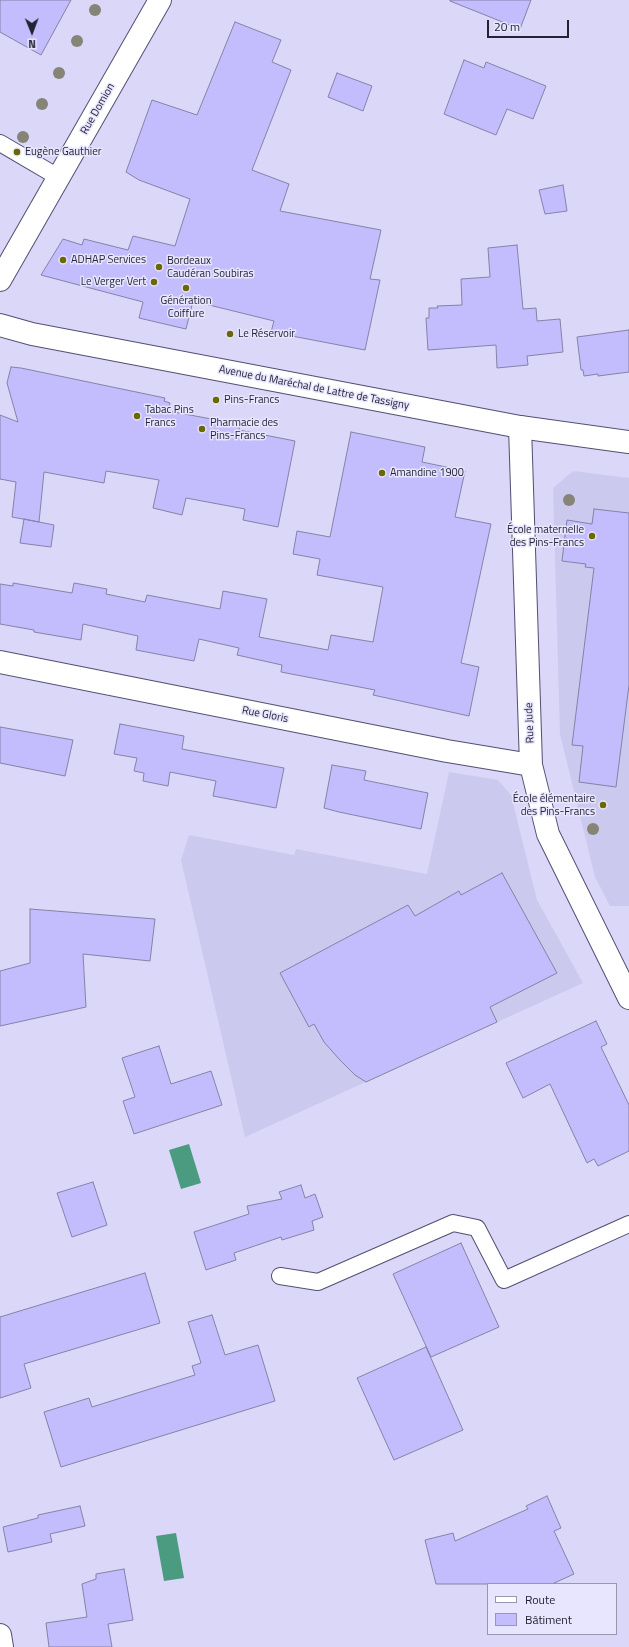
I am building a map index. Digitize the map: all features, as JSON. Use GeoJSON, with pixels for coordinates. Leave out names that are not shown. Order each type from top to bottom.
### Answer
{"type":"FeatureCollection","features":[{"type":"Feature","properties":{"kind":"street","name":"Rue Domion"},"geometry":{"type":"LineString","coordinates":[[0,280],[160,0]]}},
{"type":"Feature","properties":{"kind":"street","name":"Avenue du Maréchal de Lattre de Tassigny"},"geometry":{"type":"LineString","coordinates":[[0,325],[32,334],[520,427],[629,442]]}},
{"type":"Feature","properties":{"kind":"street","name":"Rue Jude"},"geometry":{"type":"LineString","coordinates":[[520,427],[531,765],[548,834],[629,998]]}},
{"type":"Feature","properties":{"kind":"street","name":"Rue Gloris"},"geometry":{"type":"LineString","coordinates":[[0,662],[447,751],[531,765]]}},
{"type":"Feature","properties":{"kind":"street"},"geometry":{"type":"LineString","coordinates":[[0,1636],[2,1647]]}},
{"type":"Feature","properties":{"kind":"lane"},"geometry":{"type":"LineString","coordinates":[[0,143],[58,177]]}},
{"type":"Feature","properties":{"kind":"lane"},"geometry":{"type":"LineString","coordinates":[[280,1276],[318,1282],[453,1223],[477,1228],[504,1280],[629,1224]]}},
{"type":"Feature","properties":{"kind":"shaded area","name":"École élémentaire des Pins-Francs"},"geometry":{"type":"Polygon","coordinates":[[[573,471],[629,478],[629,906],[610,906],[595,877],[560,734],[553,488],[573,471]]]}},
{"type":"Feature","properties":{"kind":"shaded area"},"geometry":{"type":"Polygon","coordinates":[[[449,772],[498,780],[511,795],[537,900],[583,983],[245,1137],[181,860],[189,835],[294,855],[296,849],[427,874],[449,772]]]}},
{"type":"Feature","properties":{"kind":"shaded area"},"geometry":{"type":"Polygon","coordinates":[[[189,1144],[201,1183],[181,1189],[169,1150],[189,1144]]]}},
{"type":"Feature","properties":{"kind":"shaded area"},"geometry":{"type":"Polygon","coordinates":[[[176,1533],[184,1578],[164,1581],[156,1536],[176,1533]]]}},
{"type":"Feature","properties":{"kind":"building"},"geometry":{"type":"Polygon","coordinates":[[[0,0],[71,0],[41,55],[0,32],[0,0]]]}},
{"type":"Feature","properties":{"kind":"building"},"geometry":{"type":"Polygon","coordinates":[[[450,0],[531,0],[520,29],[450,0]]]}},
{"type":"Feature","properties":{"kind":"building"},"geometry":{"type":"Polygon","coordinates":[[[235,22],[281,40],[272,62],[291,70],[252,170],[289,184],[280,211],[381,230],[370,279],[380,280],[365,350],[271,332],[274,321],[193,301],[186,329],[139,318],[143,302],[41,275],[63,239],[82,245],[84,239],[128,250],[133,236],[175,246],[190,199],[139,180],[126,172],[152,100],[197,115],[235,22]]]}},
{"type":"Feature","properties":{"kind":"building"},"geometry":{"type":"Polygon","coordinates":[[[464,60],[484,68],[486,62],[546,86],[533,119],[507,109],[496,135],[444,114],[464,60]]]}},
{"type":"Feature","properties":{"kind":"building"},"geometry":{"type":"Polygon","coordinates":[[[337,73],[372,86],[363,111],[328,97],[337,73]]]}},
{"type":"Feature","properties":{"kind":"building"},"geometry":{"type":"Polygon","coordinates":[[[563,185],[567,211],[545,214],[539,190],[563,185]]]}},
{"type":"Feature","properties":{"kind":"building"},"geometry":{"type":"Polygon","coordinates":[[[517,245],[523,309],[536,308],[537,321],[560,319],[563,352],[527,356],[528,365],[497,368],[496,345],[428,350],[426,318],[429,318],[429,308],[438,308],[437,306],[462,305],[461,279],[490,277],[488,248],[517,245]]]}},
{"type":"Feature","properties":{"kind":"building"},"geometry":{"type":"Polygon","coordinates":[[[629,330],[629,372],[598,376],[598,374],[584,376],[583,370],[581,370],[577,337],[629,330]]]}},
{"type":"Feature","properties":{"kind":"building"},"geometry":{"type":"Polygon","coordinates":[[[11,367],[165,398],[164,401],[170,403],[168,411],[228,422],[240,425],[239,430],[295,441],[278,527],[243,520],[245,509],[186,498],[182,515],[153,508],[159,480],[106,471],[104,483],[44,472],[39,522],[12,517],[16,482],[0,479],[0,415],[18,422],[7,383],[11,367]]]}},
{"type":"Feature","properties":{"kind":"building"},"geometry":{"type":"Polygon","coordinates":[[[351,432],[425,447],[422,462],[465,471],[455,517],[491,524],[461,663],[479,667],[469,716],[373,695],[375,690],[281,672],[282,665],[237,655],[239,648],[199,639],[194,661],[136,650],[138,636],[83,624],[81,640],[34,632],[34,630],[0,624],[0,584],[13,586],[13,583],[72,593],[74,583],[107,589],[106,594],[145,602],[147,595],[220,609],[223,591],[267,599],[259,637],[328,650],[331,635],[373,642],[383,587],[317,575],[320,559],[293,554],[297,531],[330,537],[351,432]]]}},
{"type":"Feature","properties":{"kind":"building"},"geometry":{"type":"Polygon","coordinates":[[[594,509],[629,513],[629,685],[616,787],[579,782],[583,746],[572,745],[594,568],[585,567],[586,564],[562,561],[567,520],[592,524],[594,509]]]}},
{"type":"Feature","properties":{"kind":"building"},"geometry":{"type":"Polygon","coordinates":[[[24,519],[54,525],[51,547],[20,543],[24,519]]]}},
{"type":"Feature","properties":{"kind":"building"},"geometry":{"type":"Polygon","coordinates":[[[120,724],[184,736],[182,749],[284,768],[276,808],[213,796],[216,781],[170,772],[168,786],[143,781],[144,773],[134,771],[137,758],[114,754],[120,724]]]}},
{"type":"Feature","properties":{"kind":"building"},"geometry":{"type":"Polygon","coordinates":[[[0,727],[73,740],[65,776],[0,763],[0,727]]]}},
{"type":"Feature","properties":{"kind":"building"},"geometry":{"type":"Polygon","coordinates":[[[332,765],[366,771],[364,780],[428,793],[421,829],[324,808],[332,765]]]}},
{"type":"Feature","properties":{"kind":"building"},"geometry":{"type":"Polygon","coordinates":[[[502,873],[557,973],[490,1007],[497,1022],[366,1082],[355,1075],[324,1042],[314,1024],[309,1027],[280,973],[408,905],[415,916],[459,891],[461,895],[502,873]]]}},
{"type":"Feature","properties":{"kind":"building"},"geometry":{"type":"Polygon","coordinates":[[[30,909],[155,919],[150,961],[83,954],[86,1007],[0,1026],[0,971],[30,963],[30,909]]]}},
{"type":"Feature","properties":{"kind":"building"},"geometry":{"type":"Polygon","coordinates":[[[596,1021],[607,1044],[601,1047],[629,1105],[629,1151],[598,1166],[594,1159],[587,1163],[550,1084],[523,1098],[506,1063],[596,1021]]]}},
{"type":"Feature","properties":{"kind":"building"},"geometry":{"type":"Polygon","coordinates":[[[159,1046],[171,1084],[211,1071],[222,1105],[134,1134],[123,1101],[135,1097],[122,1058],[159,1046]]]}},
{"type":"Feature","properties":{"kind":"building"},"geometry":{"type":"Polygon","coordinates":[[[93,1182],[107,1225],[72,1237],[57,1193],[93,1182]]]}},
{"type":"Feature","properties":{"kind":"building"},"geometry":{"type":"Polygon","coordinates":[[[301,1185],[305,1198],[315,1194],[323,1217],[312,1221],[314,1230],[282,1240],[281,1237],[234,1253],[236,1260],[206,1270],[194,1232],[249,1214],[247,1206],[282,1199],[279,1192],[301,1185]]]}},
{"type":"Feature","properties":{"kind":"building"},"geometry":{"type":"Polygon","coordinates":[[[461,1243],[499,1327],[431,1357],[393,1274],[461,1243]]]}},
{"type":"Feature","properties":{"kind":"building"},"geometry":{"type":"Polygon","coordinates":[[[145,1273],[160,1323],[24,1364],[31,1388],[0,1398],[0,1317],[145,1273]]]}},
{"type":"Feature","properties":{"kind":"building"},"geometry":{"type":"Polygon","coordinates":[[[212,1315],[225,1355],[258,1345],[275,1401],[61,1467],[44,1412],[89,1398],[92,1407],[195,1375],[192,1366],[201,1363],[188,1322],[212,1315]]]}},
{"type":"Feature","properties":{"kind":"building"},"geometry":{"type":"Polygon","coordinates":[[[426,1347],[463,1430],[394,1460],[357,1378],[426,1347]]]}},
{"type":"Feature","properties":{"kind":"building"},"geometry":{"type":"Polygon","coordinates":[[[547,1496],[561,1528],[554,1531],[574,1574],[554,1583],[436,1584],[425,1540],[453,1533],[455,1541],[528,1509],[526,1506],[547,1496]]]}},
{"type":"Feature","properties":{"kind":"building"},"geometry":{"type":"Polygon","coordinates":[[[80,1506],[85,1526],[50,1534],[52,1542],[8,1552],[3,1527],[38,1518],[38,1515],[80,1506]]]}},
{"type":"Feature","properties":{"kind":"building"},"geometry":{"type":"Polygon","coordinates":[[[124,1569],[133,1620],[108,1624],[112,1647],[49,1647],[46,1623],[87,1617],[82,1584],[96,1579],[96,1574],[124,1569]]]}},
{"type":"Feature","properties":{"kind":"place","name":"Eugène Gauthier"},"geometry":{"type":"Point","coordinates":[17,152]}},
{"type":"Feature","properties":{"kind":"place","name":"ADHAP Services"},"geometry":{"type":"Point","coordinates":[63,260]}},
{"type":"Feature","properties":{"kind":"place","name":"Bordeaux Caudéran Soubiras"},"geometry":{"type":"Point","coordinates":[159,267]}},
{"type":"Feature","properties":{"kind":"place","name":"Le Verger Vert"},"geometry":{"type":"Point","coordinates":[154,282]}},
{"type":"Feature","properties":{"kind":"place","name":"Génération Coiffure"},"geometry":{"type":"Point","coordinates":[186,288]}},
{"type":"Feature","properties":{"kind":"place","name":"Le Réservoir"},"geometry":{"type":"Point","coordinates":[230,334]}},
{"type":"Feature","properties":{"kind":"place","name":"Pins-Francs"},"geometry":{"type":"Point","coordinates":[216,400]}},
{"type":"Feature","properties":{"kind":"place","name":"Tabac Pins Francs"},"geometry":{"type":"Point","coordinates":[137,416]}},
{"type":"Feature","properties":{"kind":"place","name":"Pharmacie des Pins-Francs"},"geometry":{"type":"Point","coordinates":[202,429]}},
{"type":"Feature","properties":{"kind":"place","name":"Amandine 1900"},"geometry":{"type":"Point","coordinates":[382,473]}},
{"type":"Feature","properties":{"kind":"place","name":"École maternelle des Pins-Francs"},"geometry":{"type":"Point","coordinates":[592,536]}},
{"type":"Feature","properties":{"kind":"place","name":"École élémentaire des Pins-Francs"},"geometry":{"type":"Point","coordinates":[603,805]}}]}
